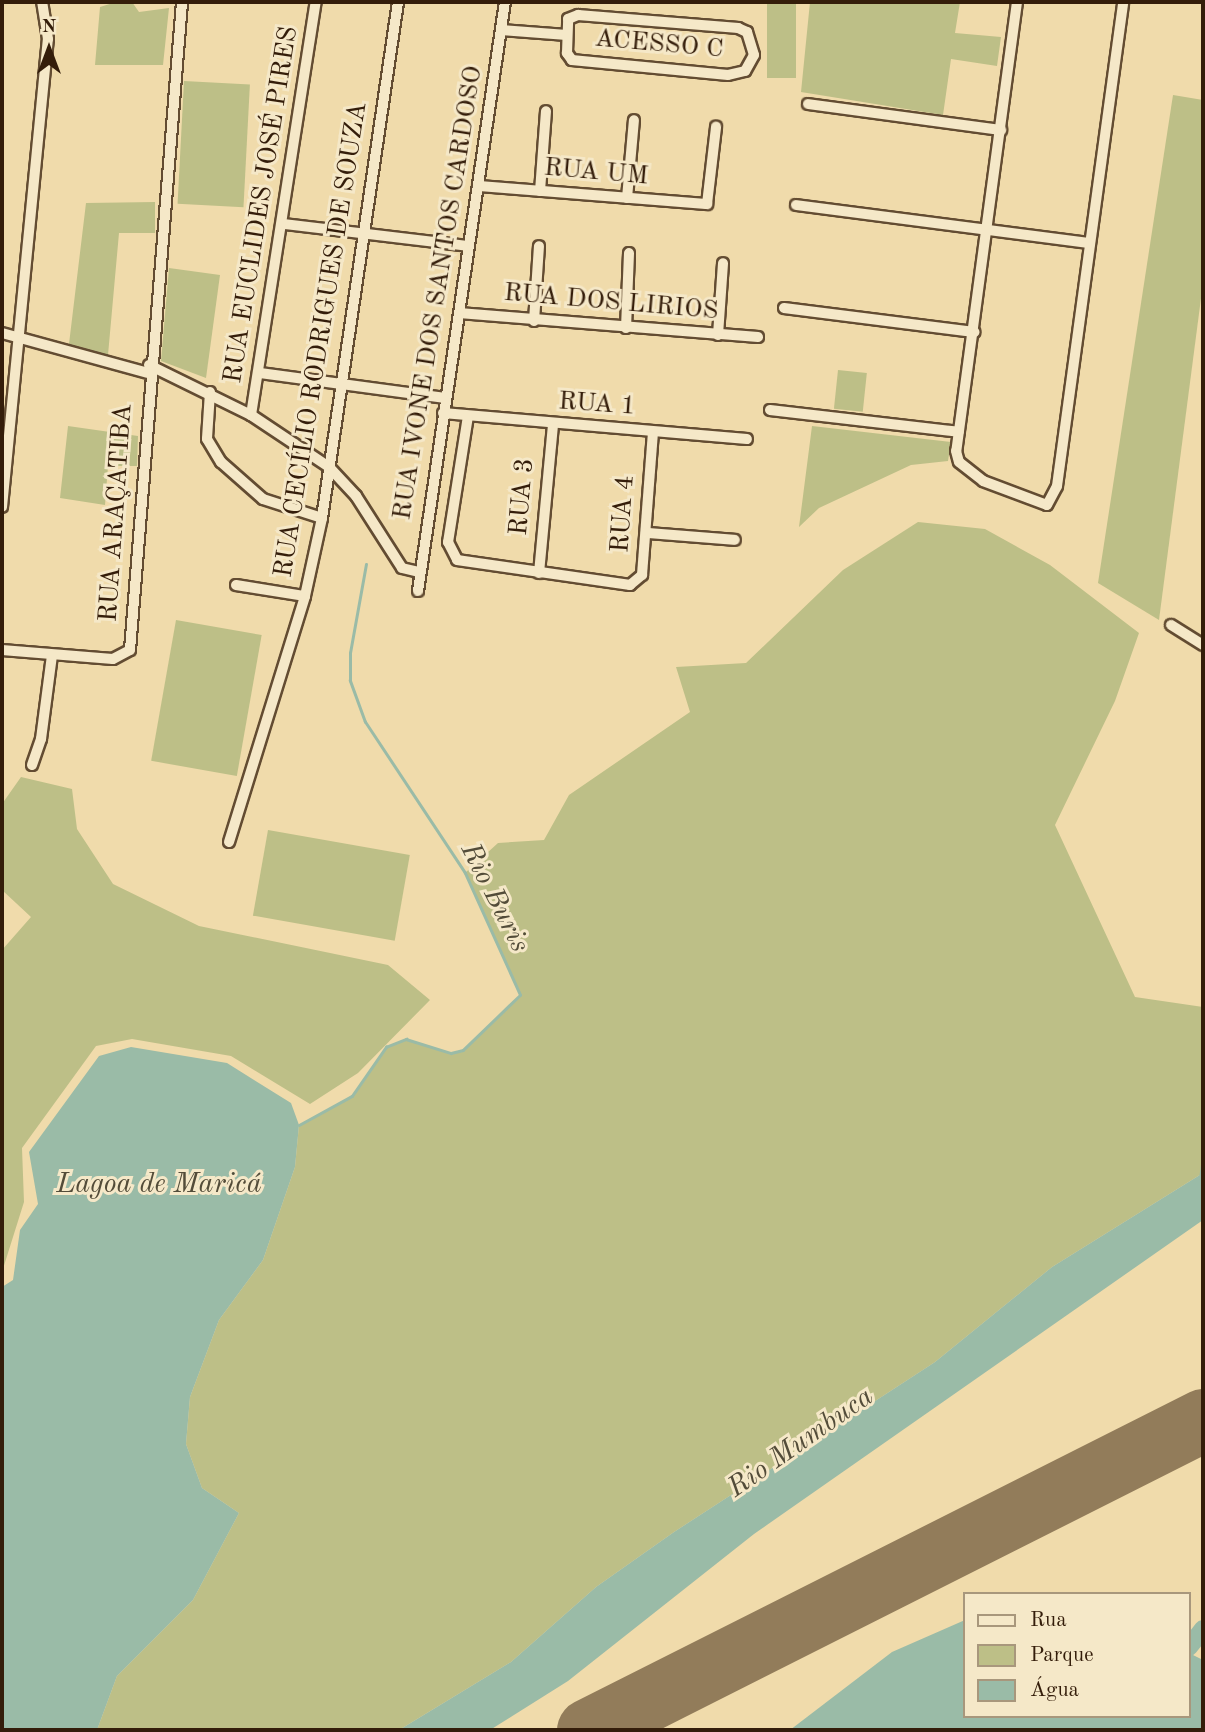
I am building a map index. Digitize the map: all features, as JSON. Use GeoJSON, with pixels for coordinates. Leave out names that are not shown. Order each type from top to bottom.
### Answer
{"type":"FeatureCollection","features":[{"type":"Feature","properties":{"kind":"street"},"geometry":{"type":"LineString","coordinates":[[2,507],[48,39],[42,2]]}},
{"type":"Feature","properties":{"kind":"street","name":"RUA ARAÇATIBA"},"geometry":{"type":"LineString","coordinates":[[52,656],[127,656],[132,643],[149,369],[182,2]]}},
{"type":"Feature","properties":{"kind":"street","name":"RUA EUCLIDES JOSÉ PIRES"},"geometry":{"type":"LineString","coordinates":[[251,415],[284,224],[316,2]]}},
{"type":"Feature","properties":{"kind":"street","name":"RUA CECÍLIO RODRIGUES DE SOUZA"},"geometry":{"type":"LineString","coordinates":[[229,842],[305,597],[322,518],[398,2]]}},
{"type":"Feature","properties":{"kind":"street","name":"RUA IVONE DOS SANTOS CARDOSO"},"geometry":{"type":"LineString","coordinates":[[418,591],[505,2]]}},
{"type":"Feature","properties":{"kind":"street"},"geometry":{"type":"LineString","coordinates":[[1018,3],[959,432],[959,462],[983,481],[1037,504],[1047,505],[1054,497],[1124,2]]}},
{"type":"Feature","properties":{"kind":"street","name":"ACESSO C"},"geometry":{"type":"LineString","coordinates":[[572,16],[747,32],[754,55],[745,71],[728,75],[569,59],[566,35],[572,16]]}},
{"type":"Feature","properties":{"kind":"street"},"geometry":{"type":"LineString","coordinates":[[501,30],[566,35]]}},
{"type":"Feature","properties":{"kind":"street"},"geometry":{"type":"LineString","coordinates":[[808,104],[1000,131]]}},
{"type":"Feature","properties":{"kind":"street"},"geometry":{"type":"LineString","coordinates":[[540,191],[546,111]]}},
{"type":"Feature","properties":{"kind":"street"},"geometry":{"type":"LineString","coordinates":[[627,198],[634,120]]}},
{"type":"Feature","properties":{"kind":"street","name":"RUA UM"},"geometry":{"type":"LineString","coordinates":[[478,186],[709,202],[716,127]]}},
{"type":"Feature","properties":{"kind":"street"},"geometry":{"type":"LineString","coordinates":[[796,205],[1090,243]]}},
{"type":"Feature","properties":{"kind":"street"},"geometry":{"type":"LineString","coordinates":[[284,224],[469,246]]}},
{"type":"Feature","properties":{"kind":"street"},"geometry":{"type":"LineString","coordinates":[[534,321],[539,246]]}},
{"type":"Feature","properties":{"kind":"street"},"geometry":{"type":"LineString","coordinates":[[626,328],[629,253]]}},
{"type":"Feature","properties":{"kind":"street"},"geometry":{"type":"LineString","coordinates":[[718,335],[723,263]]}},
{"type":"Feature","properties":{"kind":"street"},"geometry":{"type":"LineString","coordinates":[[784,308],[974,332]]}},
{"type":"Feature","properties":{"kind":"street","name":"RUA DOS LIRIOS"},"geometry":{"type":"LineString","coordinates":[[459,313],[758,337]]}},
{"type":"Feature","properties":{"kind":"street"},"geometry":{"type":"LineString","coordinates":[[2,333],[149,369],[210,392],[251,415],[330,467],[356,496],[397,562],[405,570],[420,572]]}},
{"type":"Feature","properties":{"kind":"street"},"geometry":{"type":"LineString","coordinates":[[260,373],[445,398]]}},
{"type":"Feature","properties":{"kind":"street"},"geometry":{"type":"LineString","coordinates":[[210,392],[207,439],[221,462],[263,499],[322,518]]}},
{"type":"Feature","properties":{"kind":"street"},"geometry":{"type":"LineString","coordinates":[[770,410],[959,432]]}},
{"type":"Feature","properties":{"kind":"street","name":"RUA 1"},"geometry":{"type":"LineString","coordinates":[[443,413],[553,425],[747,439]]}},
{"type":"Feature","properties":{"kind":"street"},"geometry":{"type":"LineString","coordinates":[[468,416],[448,542],[452,555],[457,560],[539,573]]}},
{"type":"Feature","properties":{"kind":"street","name":"RUA 3"},"geometry":{"type":"LineString","coordinates":[[539,573],[553,425]]}},
{"type":"Feature","properties":{"kind":"street","name":"RUA 4"},"geometry":{"type":"LineString","coordinates":[[539,573],[634,586],[642,575],[653,432]]}},
{"type":"Feature","properties":{"kind":"street"},"geometry":{"type":"LineString","coordinates":[[647,533],[735,540]]}},
{"type":"Feature","properties":{"kind":"street"},"geometry":{"type":"LineString","coordinates":[[236,585],[305,597]]}},
{"type":"Feature","properties":{"kind":"street"},"geometry":{"type":"LineString","coordinates":[[1171,625],[1203,645]]}},
{"type":"Feature","properties":{"kind":"street"},"geometry":{"type":"LineString","coordinates":[[2,650],[52,656],[41,739],[32,765]]}},
{"type":"Feature","properties":{"kind":"green space"},"geometry":{"type":"Polygon","coordinates":[[[116,2],[132,2],[139,12],[169,8],[163,65],[95,65],[100,7],[116,2]]]}},
{"type":"Feature","properties":{"kind":"green space"},"geometry":{"type":"Polygon","coordinates":[[[767,2],[796,2],[796,78],[767,78],[767,2]]]}},
{"type":"Feature","properties":{"kind":"green space"},"geometry":{"type":"Polygon","coordinates":[[[810,2],[960,2],[955,33],[1001,37],[997,66],[951,59],[943,115],[801,92],[810,2]]]}},
{"type":"Feature","properties":{"kind":"green space"},"geometry":{"type":"Polygon","coordinates":[[[184,81],[250,84],[243,207],[178,204],[184,81]]]}},
{"type":"Feature","properties":{"kind":"green space"},"geometry":{"type":"Polygon","coordinates":[[[1173,95],[1203,100],[1203,283],[1159,620],[1098,583],[1173,95]]]}},
{"type":"Feature","properties":{"kind":"green space"},"geometry":{"type":"Polygon","coordinates":[[[155,202],[155,233],[119,233],[108,355],[69,344],[86,203],[155,202]]]}},
{"type":"Feature","properties":{"kind":"green space"},"geometry":{"type":"Polygon","coordinates":[[[169,268],[220,275],[206,378],[161,361],[169,268]]]}},
{"type":"Feature","properties":{"kind":"green space"},"geometry":{"type":"Polygon","coordinates":[[[838,370],[867,373],[863,412],[834,409],[838,370]]]}},
{"type":"Feature","properties":{"kind":"green space"},"geometry":{"type":"Polygon","coordinates":[[[68,426],[138,436],[137,466],[108,466],[105,505],[60,498],[68,426]]]}},
{"type":"Feature","properties":{"kind":"green space"},"geometry":{"type":"Polygon","coordinates":[[[812,426],[951,442],[948,461],[911,465],[819,508],[799,527],[812,426]]]}},
{"type":"Feature","properties":{"kind":"green space"},"geometry":{"type":"Polygon","coordinates":[[[918,522],[985,529],[1050,565],[1139,633],[1115,701],[1055,825],[1135,997],[1203,1007],[1203,1173],[1052,1267],[935,1362],[674,1532],[596,1587],[511,1662],[399,1730],[97,1730],[117,1676],[193,1600],[239,1513],[202,1488],[186,1444],[190,1397],[219,1320],[263,1260],[295,1167],[299,1125],[352,1096],[386,1047],[406,1039],[451,1053],[463,1050],[520,995],[465,873],[498,843],[544,840],[569,795],[690,712],[676,667],[746,663],[843,570],[918,522]]]}},
{"type":"Feature","properties":{"kind":"green space"},"geometry":{"type":"Polygon","coordinates":[[[176,620],[262,635],[237,776],[151,761],[176,620]]]}},
{"type":"Feature","properties":{"kind":"green space"},"geometry":{"type":"Polygon","coordinates":[[[21,777],[72,789],[77,829],[113,884],[199,926],[388,965],[430,1000],[358,1073],[310,1104],[231,1056],[132,1039],[96,1046],[22,1148],[24,1202],[2,1272],[2,950],[31,917],[2,890],[2,804],[21,777]]]}},
{"type":"Feature","properties":{"kind":"green space"},"geometry":{"type":"Polygon","coordinates":[[[268,830],[410,855],[395,941],[253,916],[268,830]]]}},
{"type":"Feature","properties":{"kind":"water","name":"Lagoa de Maricá"},"geometry":{"type":"Polygon","coordinates":[[[131,1047],[227,1063],[291,1103],[299,1125],[295,1167],[263,1260],[219,1320],[190,1397],[186,1444],[202,1488],[239,1513],[193,1600],[117,1676],[97,1730],[2,1730],[2,1287],[13,1280],[20,1230],[38,1204],[29,1152],[99,1056],[131,1047]]]}},
{"type":"Feature","properties":{"kind":"water"},"geometry":{"type":"Polygon","coordinates":[[[1203,1173],[1203,1220],[754,1534],[568,1681],[490,1730],[399,1730],[511,1662],[596,1587],[674,1532],[935,1362],[1052,1267],[1203,1173]]]}},
{"type":"Feature","properties":{"kind":"water"},"geometry":{"type":"Polygon","coordinates":[[[964,1620],[964,1718],[1191,1718],[1191,1654],[1203,1660],[1203,1730],[790,1730],[892,1652],[964,1620]]]}},
{"type":"Feature","properties":{"kind":"waterway","name":"Rio Buris"},"geometry":{"type":"LineString","coordinates":[[299,1125],[352,1096],[386,1047],[406,1039],[451,1053],[463,1050],[520,995],[465,873],[365,722],[350,681],[350,653],[366,564]]}},
{"type":"Feature","properties":{"kind":"waterway"},"geometry":{"type":"LineString","coordinates":[[1200,1179],[1203,1158]]}},
{"type":"Feature","properties":{"kind":"waterway"},"geometry":{"type":"LineString","coordinates":[[1191,1644],[1203,1629]]}},
{"type":"Feature","properties":{"kind":"runway"},"geometry":{"type":"LineString","coordinates":[[588,1730],[1203,1420]]}},
{"type":"Feature","properties":{"kind":"water label","name":"Rio Mumbuca"},"geometry":{"type":"Point","coordinates":[801,1443]}}]}
